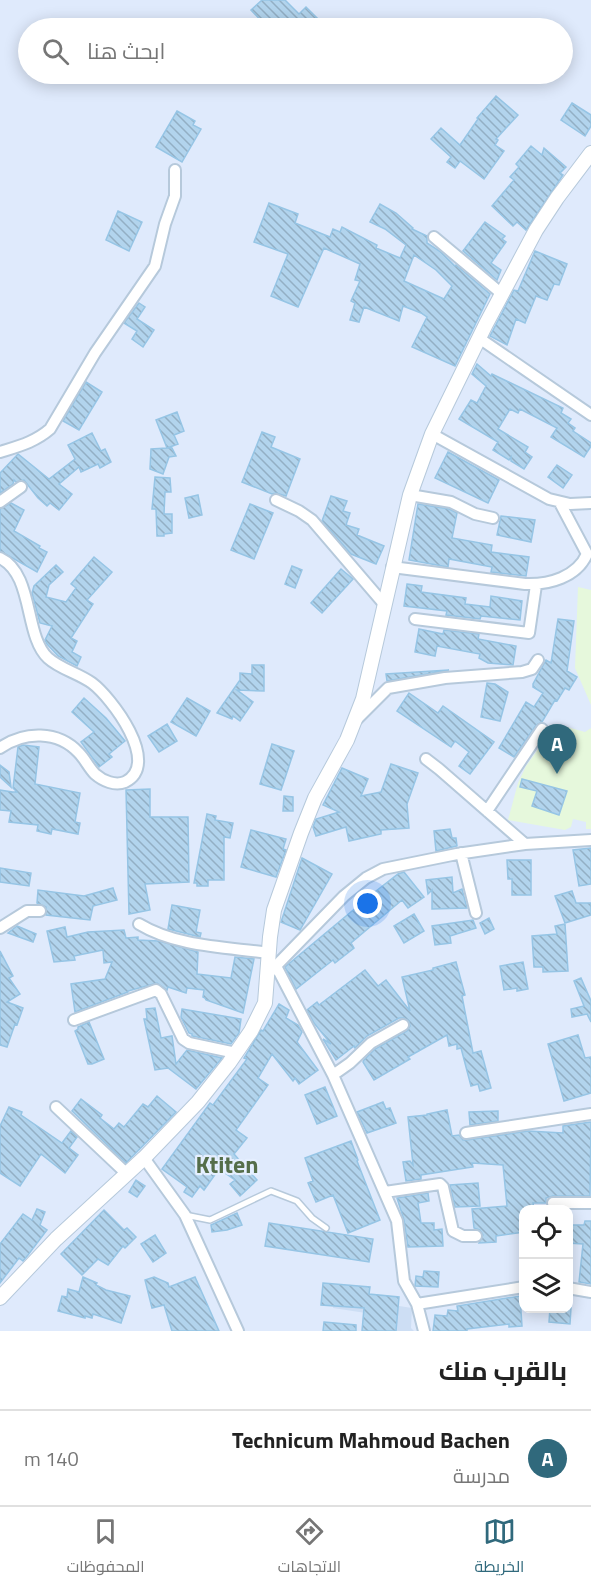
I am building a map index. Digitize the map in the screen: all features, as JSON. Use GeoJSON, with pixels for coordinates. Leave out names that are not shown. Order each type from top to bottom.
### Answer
{"type":"FeatureCollection","features":[{"type":"Feature","properties":{"kind":"street"},"geometry":{"type":"LineString","coordinates":[[424,1331],[417,1304],[404,1281],[397,1221],[385,1192],[333,1075],[272,971],[269,953],[274,910],[301,833],[321,787],[348,740],[363,699],[410,495],[432,434],[478,338],[536,230],[591,153]]}},
{"type":"Feature","properties":{"kind":"street"},"geometry":{"type":"LineString","coordinates":[[0,452],[40,438],[50,429],[96,353],[155,266],[165,224],[175,196],[175,170]]}},
{"type":"Feature","properties":{"kind":"street"},"geometry":{"type":"LineString","coordinates":[[434,237],[502,294]]}},
{"type":"Feature","properties":{"kind":"street"},"geometry":{"type":"LineString","coordinates":[[478,338],[591,415]]}},
{"type":"Feature","properties":{"kind":"street"},"geometry":{"type":"LineString","coordinates":[[432,434],[560,503],[591,503]]}},
{"type":"Feature","properties":{"kind":"street"},"geometry":{"type":"LineString","coordinates":[[0,502],[21,487]]}},
{"type":"Feature","properties":{"kind":"street"},"geometry":{"type":"LineString","coordinates":[[410,495],[451,502],[475,514],[493,518]]}},
{"type":"Feature","properties":{"kind":"street"},"geometry":{"type":"LineString","coordinates":[[276,500],[312,520],[384,604]]}},
{"type":"Feature","properties":{"kind":"street"},"geometry":{"type":"LineString","coordinates":[[392,567],[536,585],[572,573],[583,563],[587,554],[560,503]]}},
{"type":"Feature","properties":{"kind":"street"},"geometry":{"type":"LineString","coordinates":[[0,558],[17,573],[39,645],[48,657],[92,683],[110,699],[134,741],[138,758],[136,771],[126,782],[114,783],[104,781],[68,743],[56,738],[40,734],[23,738],[0,748]]}},
{"type":"Feature","properties":{"kind":"street"},"geometry":{"type":"LineString","coordinates":[[416,619],[530,633],[536,585]]}},
{"type":"Feature","properties":{"kind":"street"},"geometry":{"type":"LineString","coordinates":[[354,722],[388,688],[445,678],[522,672],[532,669],[538,660]]}},
{"type":"Feature","properties":{"kind":"street"},"geometry":{"type":"LineString","coordinates":[[487,811],[542,729]]}},
{"type":"Feature","properties":{"kind":"street"},"geometry":{"type":"LineString","coordinates":[[426,759],[525,844]]}},
{"type":"Feature","properties":{"kind":"street"},"geometry":{"type":"LineString","coordinates":[[0,1298],[56,1239],[128,1174],[198,1102],[251,1031],[265,1003],[272,971],[344,896],[366,878],[383,869],[461,853],[525,844],[591,840]]}},
{"type":"Feature","properties":{"kind":"street"},"geometry":{"type":"LineString","coordinates":[[461,853],[476,913]]}},
{"type":"Feature","properties":{"kind":"street"},"geometry":{"type":"LineString","coordinates":[[0,928],[27,911],[40,910]]}},
{"type":"Feature","properties":{"kind":"street"},"geometry":{"type":"LineString","coordinates":[[139,924],[162,936],[269,953]]}},
{"type":"Feature","properties":{"kind":"street"},"geometry":{"type":"LineString","coordinates":[[74,1020],[156,990],[161,994],[183,1039],[189,1043],[236,1053]]}},
{"type":"Feature","properties":{"kind":"street"},"geometry":{"type":"LineString","coordinates":[[333,1075],[371,1043],[403,1025]]}},
{"type":"Feature","properties":{"kind":"street"},"geometry":{"type":"LineString","coordinates":[[56,1107],[128,1174]]}},
{"type":"Feature","properties":{"kind":"street"},"geometry":{"type":"LineString","coordinates":[[466,1133],[591,1114]]}},
{"type":"Feature","properties":{"kind":"street"},"geometry":{"type":"LineString","coordinates":[[144,1158],[185,1215],[238,1331]]}},
{"type":"Feature","properties":{"kind":"street"},"geometry":{"type":"LineString","coordinates":[[385,1192],[440,1184],[443,1187],[453,1231],[463,1236],[476,1236]]}},
{"type":"Feature","properties":{"kind":"street"},"geometry":{"type":"LineString","coordinates":[[553,1203],[591,1203]]}},
{"type":"Feature","properties":{"kind":"street"},"geometry":{"type":"LineString","coordinates":[[417,1304],[519,1288]]}},
{"type":"Feature","properties":{"kind":"street"},"geometry":{"type":"LineString","coordinates":[[573,1289],[591,1292]]}},
{"type":"Feature","properties":{"kind":"lane"},"geometry":{"type":"LineString","coordinates":[[185,1215],[210,1220],[271,1191],[297,1201],[312,1218],[326,1228]]}},
{"type":"Feature","properties":{"kind":"shaded area"},"geometry":{"type":"Polygon","coordinates":[[[578,587],[591,590],[591,705],[575,668],[578,587]]]}},
{"type":"Feature","properties":{"kind":"shaded area"},"geometry":{"type":"Polygon","coordinates":[[[556,724],[585,732],[591,728],[591,829],[586,829],[586,822],[573,819],[571,827],[565,830],[508,820],[518,783],[526,766],[556,724]]]}},
{"type":"Feature","properties":{"kind":"shaded area"},"geometry":{"type":"Polygon","coordinates":[[[335,1296],[412,1308],[411,1328],[414,1331],[377,1331],[379,1315],[333,1308],[335,1296]]]}},
{"type":"Feature","properties":{"kind":"building"},"geometry":{"type":"Polygon","coordinates":[[[262,0],[285,0],[299,14],[306,7],[317,18],[259,18],[251,10],[262,0]]]}},
{"type":"Feature","properties":{"kind":"building"},"geometry":{"type":"Polygon","coordinates":[[[496,96],[518,115],[496,139],[498,140],[495,145],[504,151],[484,179],[460,161],[455,168],[447,162],[451,157],[431,139],[441,128],[460,145],[477,118],[496,96]]]}},
{"type":"Feature","properties":{"kind":"building"},"geometry":{"type":"Polygon","coordinates":[[[572,103],[591,115],[591,126],[585,136],[561,120],[572,103]]]}},
{"type":"Feature","properties":{"kind":"building"},"geometry":{"type":"Polygon","coordinates":[[[177,111],[195,121],[193,125],[201,129],[182,162],[156,147],[177,111]]]}},
{"type":"Feature","properties":{"kind":"building"},"geometry":{"type":"Polygon","coordinates":[[[531,146],[542,155],[544,148],[566,167],[560,173],[563,175],[526,230],[517,222],[513,226],[492,206],[514,180],[510,177],[519,167],[516,164],[531,146]]]}},
{"type":"Feature","properties":{"kind":"building"},"geometry":{"type":"Polygon","coordinates":[[[269,203],[298,214],[295,223],[330,237],[333,229],[340,232],[342,227],[377,245],[376,248],[400,258],[406,245],[385,229],[370,222],[380,204],[396,213],[412,229],[427,236],[427,243],[441,252],[490,294],[455,366],[412,347],[427,317],[421,313],[403,306],[399,321],[364,307],[359,322],[350,320],[355,303],[351,301],[360,281],[355,280],[360,264],[324,248],[298,307],[271,296],[288,254],[254,242],[269,203]],[[414,255],[404,281],[444,299],[452,286],[436,270],[414,255]]]}},
{"type":"Feature","properties":{"kind":"building"},"geometry":{"type":"Polygon","coordinates":[[[118,211],[142,222],[129,251],[106,240],[118,211]]]}},
{"type":"Feature","properties":{"kind":"building"},"geometry":{"type":"Polygon","coordinates":[[[485,222],[505,236],[502,239],[506,242],[491,263],[501,270],[497,280],[463,251],[485,222]]]}},
{"type":"Feature","properties":{"kind":"building"},"geometry":{"type":"Polygon","coordinates":[[[535,251],[567,264],[559,285],[554,284],[547,300],[536,296],[525,323],[516,319],[507,345],[490,336],[514,290],[518,291],[535,251]]]}},
{"type":"Feature","properties":{"kind":"building"},"geometry":{"type":"Polygon","coordinates":[[[139,303],[145,307],[137,319],[154,330],[143,347],[132,339],[137,331],[124,323],[139,303]]]}},
{"type":"Feature","properties":{"kind":"building"},"geometry":{"type":"Polygon","coordinates":[[[477,364],[491,376],[492,374],[563,408],[561,413],[571,419],[568,423],[575,428],[573,431],[591,443],[584,457],[551,437],[557,428],[520,409],[518,413],[510,409],[498,429],[528,447],[525,452],[532,457],[524,469],[511,461],[511,457],[509,460],[493,450],[498,442],[459,419],[471,400],[477,403],[486,386],[472,374],[477,364]]]}},
{"type":"Feature","properties":{"kind":"building"},"geometry":{"type":"Polygon","coordinates":[[[86,382],[102,392],[79,430],[63,421],[86,382]]]}},
{"type":"Feature","properties":{"kind":"building"},"geometry":{"type":"Polygon","coordinates":[[[177,412],[184,431],[174,435],[178,444],[167,448],[156,420],[177,412]]]}},
{"type":"Feature","properties":{"kind":"building"},"geometry":{"type":"Polygon","coordinates":[[[262,432],[275,437],[271,447],[300,459],[286,496],[272,494],[242,482],[262,432]]]}},
{"type":"Feature","properties":{"kind":"building"},"geometry":{"type":"Polygon","coordinates":[[[92,433],[101,451],[105,449],[111,462],[100,468],[98,464],[81,472],[79,467],[59,484],[72,494],[59,510],[50,503],[47,506],[24,480],[16,482],[14,480],[13,484],[0,493],[0,473],[18,454],[49,479],[75,459],[68,445],[92,433]]]}},
{"type":"Feature","properties":{"kind":"building"},"geometry":{"type":"Polygon","coordinates":[[[172,448],[176,456],[169,457],[163,474],[150,469],[151,449],[172,448]]]}},
{"type":"Feature","properties":{"kind":"building"},"geometry":{"type":"Polygon","coordinates":[[[448,452],[499,480],[488,503],[435,478],[448,452]]]}},
{"type":"Feature","properties":{"kind":"building"},"geometry":{"type":"Polygon","coordinates":[[[557,465],[572,475],[563,488],[548,477],[557,465]]]}},
{"type":"Feature","properties":{"kind":"building"},"geometry":{"type":"Polygon","coordinates":[[[155,477],[170,478],[171,492],[165,492],[164,514],[172,514],[172,533],[164,534],[164,536],[157,536],[156,509],[152,509],[155,477]]]}},
{"type":"Feature","properties":{"kind":"building"},"geometry":{"type":"Polygon","coordinates":[[[198,495],[202,515],[189,518],[185,498],[198,495]]]}},
{"type":"Feature","properties":{"kind":"building"},"geometry":{"type":"Polygon","coordinates":[[[331,496],[347,501],[343,511],[350,513],[346,525],[359,529],[357,535],[384,546],[376,564],[351,554],[322,521],[331,496]]]}},
{"type":"Feature","properties":{"kind":"building"},"geometry":{"type":"Polygon","coordinates":[[[11,503],[24,510],[14,531],[47,552],[37,572],[0,551],[0,509],[11,503]]]}},
{"type":"Feature","properties":{"kind":"building"},"geometry":{"type":"Polygon","coordinates":[[[250,504],[273,513],[254,559],[231,550],[250,504]]]}},
{"type":"Feature","properties":{"kind":"building"},"geometry":{"type":"Polygon","coordinates":[[[418,504],[449,509],[457,513],[452,538],[492,545],[491,552],[529,557],[526,576],[491,572],[492,567],[449,559],[448,567],[409,560],[418,504]]]}},
{"type":"Feature","properties":{"kind":"building"},"geometry":{"type":"Polygon","coordinates":[[[501,516],[535,520],[531,542],[497,535],[501,516]]]}},
{"type":"Feature","properties":{"kind":"building"},"geometry":{"type":"Polygon","coordinates":[[[94,557],[112,572],[87,600],[93,604],[71,638],[77,641],[72,652],[81,657],[77,666],[58,656],[47,644],[45,640],[52,626],[40,623],[32,593],[34,586],[56,565],[63,572],[49,585],[46,597],[66,602],[76,588],[71,584],[94,557]]]}},
{"type":"Feature","properties":{"kind":"building"},"geometry":{"type":"Polygon","coordinates":[[[292,566],[302,570],[295,588],[285,584],[292,566]]]}},
{"type":"Feature","properties":{"kind":"building"},"geometry":{"type":"Polygon","coordinates":[[[341,569],[353,579],[322,613],[311,603],[341,569]]]}},
{"type":"Feature","properties":{"kind":"building"},"geometry":{"type":"Polygon","coordinates":[[[407,584],[422,586],[421,592],[466,598],[465,604],[490,607],[491,596],[522,601],[520,620],[446,615],[447,611],[404,606],[407,584]]]}},
{"type":"Feature","properties":{"kind":"building"},"geometry":{"type":"Polygon","coordinates":[[[558,619],[574,621],[567,671],[577,677],[569,690],[565,688],[557,701],[555,700],[542,722],[536,725],[514,757],[499,748],[526,702],[534,707],[543,693],[533,687],[533,684],[546,660],[551,663],[558,619]]]}},
{"type":"Feature","properties":{"kind":"building"},"geometry":{"type":"Polygon","coordinates":[[[419,629],[443,634],[444,630],[479,634],[478,639],[516,646],[513,665],[488,663],[479,658],[480,654],[437,646],[435,656],[415,652],[419,629]]]}},
{"type":"Feature","properties":{"kind":"building"},"geometry":{"type":"Polygon","coordinates":[[[252,665],[264,665],[264,691],[237,690],[253,702],[240,721],[233,716],[232,719],[217,713],[240,680],[240,673],[252,674],[252,665]]]}},
{"type":"Feature","properties":{"kind":"building"},"geometry":{"type":"Polygon","coordinates":[[[449,670],[387,681],[386,674],[449,670]]]}},
{"type":"Feature","properties":{"kind":"building"},"geometry":{"type":"Polygon","coordinates":[[[487,683],[495,684],[508,692],[500,721],[481,717],[487,683]]]}},
{"type":"Feature","properties":{"kind":"building"},"geometry":{"type":"Polygon","coordinates":[[[409,693],[438,713],[443,706],[494,742],[470,774],[459,766],[469,752],[455,741],[451,747],[397,711],[409,693]]]}},
{"type":"Feature","properties":{"kind":"building"},"geometry":{"type":"Polygon","coordinates":[[[84,698],[106,718],[125,741],[109,754],[112,757],[99,767],[81,742],[94,732],[72,712],[84,698]]]}},
{"type":"Feature","properties":{"kind":"building"},"geometry":{"type":"Polygon","coordinates":[[[187,698],[210,711],[196,736],[171,722],[187,698]]]}},
{"type":"Feature","properties":{"kind":"building"},"geometry":{"type":"Polygon","coordinates":[[[167,724],[177,741],[159,752],[148,736],[167,724]]]}},
{"type":"Feature","properties":{"kind":"building"},"geometry":{"type":"Polygon","coordinates":[[[272,744],[294,751],[281,790],[260,784],[272,744]]]}},
{"type":"Feature","properties":{"kind":"building"},"geometry":{"type":"Polygon","coordinates":[[[23,745],[39,747],[35,784],[80,793],[75,822],[80,823],[78,834],[52,829],[51,834],[37,831],[38,825],[9,822],[11,811],[0,810],[0,790],[17,792],[13,788],[18,747],[23,745]]]}},
{"type":"Feature","properties":{"kind":"building"},"geometry":{"type":"Polygon","coordinates":[[[391,764],[418,773],[407,804],[409,828],[381,830],[381,834],[349,841],[346,827],[316,836],[313,827],[316,819],[339,812],[323,805],[342,768],[368,779],[361,796],[381,792],[391,764]]]}},
{"type":"Feature","properties":{"kind":"building"},"geometry":{"type":"Polygon","coordinates":[[[0,765],[9,772],[11,787],[0,777],[0,765]]]}},
{"type":"Feature","properties":{"kind":"building"},"geometry":{"type":"Polygon","coordinates":[[[522,779],[567,791],[559,815],[532,806],[537,791],[520,787],[522,779]]]}},
{"type":"Feature","properties":{"kind":"building"},"geometry":{"type":"Polygon","coordinates":[[[150,789],[150,817],[188,817],[189,882],[145,884],[150,910],[129,914],[126,790],[150,789]]]}},
{"type":"Feature","properties":{"kind":"building"},"geometry":{"type":"Polygon","coordinates":[[[284,796],[293,797],[293,811],[283,811],[284,796]]]}},
{"type":"Feature","properties":{"kind":"building"},"geometry":{"type":"Polygon","coordinates":[[[207,814],[216,816],[215,820],[233,823],[230,838],[224,837],[224,880],[208,880],[208,886],[197,886],[197,883],[194,883],[207,814]]]}},
{"type":"Feature","properties":{"kind":"building"},"geometry":{"type":"Polygon","coordinates":[[[450,829],[452,838],[456,838],[457,846],[436,851],[434,831],[450,829]]]}},
{"type":"Feature","properties":{"kind":"building"},"geometry":{"type":"Polygon","coordinates":[[[251,830],[286,839],[283,849],[286,850],[276,877],[241,867],[251,830]]]}},
{"type":"Feature","properties":{"kind":"building"},"geometry":{"type":"Polygon","coordinates":[[[591,848],[591,884],[579,886],[573,850],[591,848]]]}},
{"type":"Feature","properties":{"kind":"building"},"geometry":{"type":"Polygon","coordinates":[[[302,858],[332,874],[300,930],[281,922],[302,858]]]}},
{"type":"Feature","properties":{"kind":"building"},"geometry":{"type":"Polygon","coordinates":[[[507,860],[531,860],[531,895],[512,895],[512,879],[508,879],[507,860]]]}},
{"type":"Feature","properties":{"kind":"building"},"geometry":{"type":"Polygon","coordinates":[[[0,868],[31,873],[29,886],[0,882],[0,868]]]}},
{"type":"Feature","properties":{"kind":"building"},"geometry":{"type":"Polygon","coordinates":[[[404,872],[424,897],[408,908],[402,900],[351,943],[354,948],[335,963],[333,960],[296,989],[285,967],[376,891],[404,872]]]}},
{"type":"Feature","properties":{"kind":"building"},"geometry":{"type":"Polygon","coordinates":[[[452,877],[453,893],[462,889],[467,908],[432,909],[432,890],[428,894],[426,880],[452,877]]]}},
{"type":"Feature","properties":{"kind":"building"},"geometry":{"type":"Polygon","coordinates":[[[113,888],[117,900],[93,906],[90,920],[46,915],[46,907],[37,903],[38,890],[84,896],[113,888]]]}},
{"type":"Feature","properties":{"kind":"building"},"geometry":{"type":"Polygon","coordinates":[[[572,891],[576,903],[591,903],[591,915],[565,923],[555,896],[572,891]]]}},
{"type":"Feature","properties":{"kind":"building"},"geometry":{"type":"Polygon","coordinates":[[[172,905],[200,910],[196,932],[201,933],[200,937],[168,929],[172,905]]]}},
{"type":"Feature","properties":{"kind":"building"},"geometry":{"type":"Polygon","coordinates":[[[414,914],[424,931],[404,943],[394,926],[414,914]]]}},
{"type":"Feature","properties":{"kind":"building"},"geometry":{"type":"Polygon","coordinates":[[[489,918],[494,929],[485,934],[480,923],[489,918]]]}},
{"type":"Feature","properties":{"kind":"building"},"geometry":{"type":"Polygon","coordinates":[[[473,920],[476,928],[450,936],[451,943],[435,945],[432,926],[473,920]]]}},
{"type":"Feature","properties":{"kind":"building"},"geometry":{"type":"Polygon","coordinates":[[[565,924],[568,971],[543,972],[543,967],[534,967],[532,936],[557,934],[555,926],[565,924]]]}},
{"type":"Feature","properties":{"kind":"building"},"geometry":{"type":"Polygon","coordinates":[[[17,926],[36,934],[33,942],[8,933],[17,926]]]}},
{"type":"Feature","properties":{"kind":"building"},"geometry":{"type":"Polygon","coordinates":[[[65,927],[67,937],[88,932],[124,930],[126,938],[138,937],[138,940],[159,941],[198,952],[197,974],[231,978],[235,957],[254,959],[243,1013],[206,1000],[203,997],[204,990],[187,988],[186,993],[168,987],[167,990],[157,983],[128,991],[75,1012],[71,984],[105,979],[112,962],[104,963],[103,950],[74,956],[75,960],[54,962],[47,931],[65,927]]]}},
{"type":"Feature","properties":{"kind":"building"},"geometry":{"type":"Polygon","coordinates":[[[0,951],[13,976],[9,978],[20,994],[7,1002],[23,1008],[7,1047],[0,1045],[0,951]]]}},
{"type":"Feature","properties":{"kind":"building"},"geometry":{"type":"Polygon","coordinates":[[[456,962],[465,995],[462,996],[473,1053],[481,1051],[491,1088],[480,1091],[478,1084],[471,1086],[461,1048],[457,1049],[457,1044],[449,1046],[447,1035],[374,1080],[364,1060],[375,1049],[407,1031],[410,1026],[409,1021],[399,1018],[367,1036],[355,1048],[354,1046],[336,1060],[323,1039],[331,1044],[307,1010],[317,1002],[319,1005],[365,970],[378,986],[386,980],[410,1011],[402,977],[456,962]]]}},
{"type":"Feature","properties":{"kind":"building"},"geometry":{"type":"Polygon","coordinates":[[[523,962],[528,989],[504,990],[500,966],[523,962]]]}},
{"type":"Feature","properties":{"kind":"building"},"geometry":{"type":"Polygon","coordinates":[[[581,978],[591,1001],[591,1022],[587,1014],[572,1017],[571,1009],[584,1006],[574,981],[581,978]]]}},
{"type":"Feature","properties":{"kind":"building"},"geometry":{"type":"Polygon","coordinates":[[[279,1004],[289,1010],[286,1018],[298,1025],[302,1032],[297,1042],[318,1070],[299,1084],[295,1078],[293,1081],[272,1054],[258,1078],[268,1085],[236,1130],[247,1138],[234,1154],[257,1180],[240,1196],[230,1184],[235,1180],[219,1169],[204,1190],[200,1186],[192,1197],[184,1192],[187,1187],[162,1169],[210,1103],[213,1105],[247,1059],[244,1058],[279,1004]]]}},
{"type":"Feature","properties":{"kind":"building"},"geometry":{"type":"Polygon","coordinates":[[[155,1008],[161,1038],[172,1036],[176,1064],[187,1050],[222,1058],[196,1089],[168,1068],[155,1070],[144,1019],[147,1019],[146,1009],[155,1008]]]}},
{"type":"Feature","properties":{"kind":"building"},"geometry":{"type":"Polygon","coordinates":[[[182,1009],[241,1019],[239,1033],[231,1044],[192,1036],[181,1017],[182,1009]]]}},
{"type":"Feature","properties":{"kind":"building"},"geometry":{"type":"Polygon","coordinates":[[[89,1022],[104,1059],[92,1064],[88,1064],[75,1031],[89,1022]]]}},
{"type":"Feature","properties":{"kind":"building"},"geometry":{"type":"Polygon","coordinates":[[[578,1035],[585,1058],[591,1057],[591,1093],[564,1101],[548,1044],[578,1035]]]}},
{"type":"Feature","properties":{"kind":"building"},"geometry":{"type":"Polygon","coordinates":[[[325,1087],[337,1116],[317,1124],[305,1095],[325,1087]]]}},
{"type":"Feature","properties":{"kind":"building"},"geometry":{"type":"Polygon","coordinates":[[[157,1096],[176,1112],[126,1163],[72,1111],[81,1099],[102,1115],[100,1118],[114,1129],[119,1123],[124,1127],[143,1104],[148,1107],[157,1096]]]}},
{"type":"Feature","properties":{"kind":"building"},"geometry":{"type":"Polygon","coordinates":[[[383,1102],[386,1109],[390,1108],[396,1123],[367,1133],[357,1112],[383,1102]]]}},
{"type":"Feature","properties":{"kind":"building"},"geometry":{"type":"Polygon","coordinates":[[[9,1107],[22,1112],[21,1115],[62,1143],[71,1131],[77,1137],[69,1148],[78,1155],[65,1173],[41,1154],[20,1186],[0,1173],[0,1126],[9,1107]]]}},
{"type":"Feature","properties":{"kind":"building"},"geometry":{"type":"Polygon","coordinates":[[[447,1110],[452,1136],[459,1135],[463,1140],[528,1131],[563,1133],[563,1126],[591,1122],[590,1196],[553,1196],[546,1198],[546,1203],[519,1205],[519,1233],[496,1236],[496,1242],[479,1243],[483,1235],[480,1230],[474,1228],[472,1209],[507,1206],[503,1165],[472,1163],[473,1167],[421,1175],[421,1179],[406,1181],[403,1162],[410,1161],[413,1165],[408,1117],[447,1110]]]}},
{"type":"Feature","properties":{"kind":"building"},"geometry":{"type":"Polygon","coordinates":[[[498,1111],[498,1121],[470,1125],[469,1112],[498,1111]]]}},
{"type":"Feature","properties":{"kind":"building"},"geometry":{"type":"Polygon","coordinates":[[[351,1141],[380,1220],[348,1233],[333,1195],[316,1202],[308,1183],[313,1181],[305,1158],[351,1141]]]}},
{"type":"Feature","properties":{"kind":"building"},"geometry":{"type":"Polygon","coordinates":[[[136,1180],[145,1186],[137,1197],[129,1192],[136,1180]]]}},
{"type":"Feature","properties":{"kind":"building"},"geometry":{"type":"Polygon","coordinates":[[[478,1183],[480,1206],[455,1207],[450,1185],[478,1183]]]}},
{"type":"Feature","properties":{"kind":"building"},"geometry":{"type":"Polygon","coordinates":[[[428,1193],[429,1201],[418,1203],[421,1223],[434,1223],[434,1230],[442,1229],[443,1246],[408,1247],[404,1220],[397,1198],[428,1193]]]}},
{"type":"Feature","properties":{"kind":"building"},"geometry":{"type":"Polygon","coordinates":[[[37,1209],[45,1212],[40,1225],[47,1230],[23,1261],[19,1258],[0,1283],[0,1244],[23,1214],[32,1220],[37,1209]]]}},
{"type":"Feature","properties":{"kind":"building"},"geometry":{"type":"Polygon","coordinates":[[[104,1210],[124,1230],[127,1228],[136,1237],[125,1248],[123,1246],[108,1265],[98,1259],[82,1275],[61,1254],[104,1210]]]}},
{"type":"Feature","properties":{"kind":"building"},"geometry":{"type":"Polygon","coordinates":[[[237,1213],[242,1225],[212,1232],[211,1225],[237,1213]]]}},
{"type":"Feature","properties":{"kind":"building"},"geometry":{"type":"Polygon","coordinates":[[[585,1221],[591,1221],[591,1284],[579,1282],[583,1244],[573,1243],[573,1225],[584,1225],[585,1221]]]}},
{"type":"Feature","properties":{"kind":"building"},"geometry":{"type":"Polygon","coordinates":[[[269,1223],[373,1239],[369,1262],[265,1246],[269,1223]]]}},
{"type":"Feature","properties":{"kind":"building"},"geometry":{"type":"Polygon","coordinates":[[[155,1235],[166,1253],[153,1262],[141,1244],[155,1235]]]}},
{"type":"Feature","properties":{"kind":"building"},"geometry":{"type":"Polygon","coordinates":[[[424,1271],[439,1272],[438,1287],[415,1286],[416,1276],[423,1277],[424,1271]]]}},
{"type":"Feature","properties":{"kind":"building"},"geometry":{"type":"Polygon","coordinates":[[[83,1277],[106,1290],[130,1296],[121,1323],[93,1314],[92,1318],[85,1316],[85,1318],[58,1311],[62,1296],[67,1297],[68,1289],[79,1292],[83,1277]]]}},
{"type":"Feature","properties":{"kind":"building"},"geometry":{"type":"Polygon","coordinates":[[[154,1277],[168,1283],[169,1287],[195,1277],[219,1331],[172,1331],[164,1305],[152,1308],[145,1280],[154,1277]]]}},
{"type":"Feature","properties":{"kind":"building"},"geometry":{"type":"Polygon","coordinates":[[[323,1283],[370,1287],[369,1294],[399,1297],[396,1331],[362,1331],[364,1308],[321,1305],[323,1283]]]}},
{"type":"Feature","properties":{"kind":"building"},"geometry":{"type":"Polygon","coordinates":[[[519,1296],[522,1326],[509,1327],[509,1324],[467,1329],[467,1331],[433,1331],[435,1315],[447,1316],[448,1310],[458,1311],[457,1306],[519,1296]]]}},
{"type":"Feature","properties":{"kind":"building"},"geometry":{"type":"Polygon","coordinates":[[[550,1313],[571,1313],[570,1324],[549,1322],[550,1313]]]}},
{"type":"Feature","properties":{"kind":"building"},"geometry":{"type":"Polygon","coordinates":[[[324,1322],[356,1325],[356,1331],[323,1331],[324,1322]]]}},
{"type":"Feature","properties":{"kind":"place","name":"Technicum Mahmoud Bachen"},"geometry":{"type":"Point","coordinates":[557,774]}},
{"type":"Feature","properties":{"kind":"district","name":"Ktiten"},"geometry":{"type":"Point","coordinates":[227,1165]}}]}
